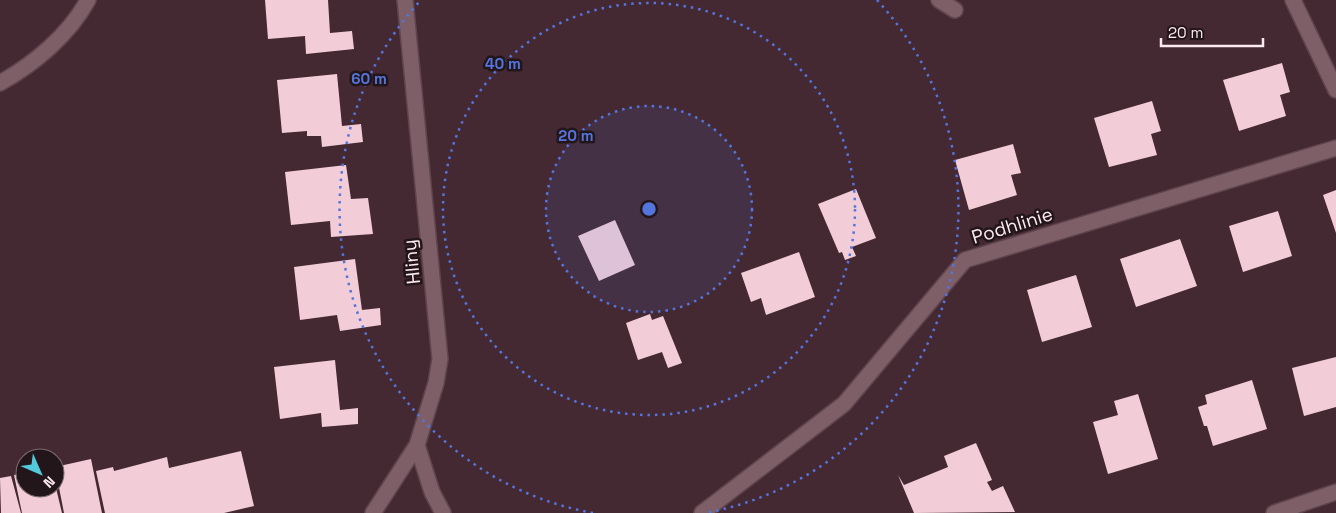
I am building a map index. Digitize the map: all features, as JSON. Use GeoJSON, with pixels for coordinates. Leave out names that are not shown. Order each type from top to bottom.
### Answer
{"type":"FeatureCollection","features":[{"type":"Feature","properties":{"kind":"street"},"geometry":{"type":"LineString","coordinates":[[0,83],[57,39],[71,24],[88,0]]}},
{"type":"Feature","properties":{"kind":"street","name":"Hliny"},"geometry":{"type":"LineString","coordinates":[[373,513],[417,445],[436,383],[440,359],[405,0]]}},
{"type":"Feature","properties":{"kind":"street"},"geometry":{"type":"LineString","coordinates":[[940,0],[955,10]]}},
{"type":"Feature","properties":{"kind":"street"},"geometry":{"type":"LineString","coordinates":[[1293,0],[1336,90]]}},
{"type":"Feature","properties":{"kind":"street","name":"Podhlinie"},"geometry":{"type":"LineString","coordinates":[[702,513],[844,404],[965,260],[1336,148]]}},
{"type":"Feature","properties":{"kind":"street"},"geometry":{"type":"LineString","coordinates":[[417,445],[432,492],[443,513]]}},
{"type":"Feature","properties":{"kind":"street"},"geometry":{"type":"LineString","coordinates":[[1274,513],[1336,492]]}},
{"type":"Feature","properties":{"kind":"building"},"geometry":{"type":"Polygon","coordinates":[[[265,0],[328,0],[330,33],[352,31],[354,49],[306,54],[305,36],[268,39],[265,0]]]}},
{"type":"Feature","properties":{"kind":"building"},"geometry":{"type":"Polygon","coordinates":[[[1282,63],[1290,92],[1280,95],[1286,116],[1239,131],[1223,80],[1282,63]]]}},
{"type":"Feature","properties":{"kind":"building"},"geometry":{"type":"Polygon","coordinates":[[[337,74],[342,126],[361,124],[363,142],[322,147],[321,136],[307,136],[307,131],[282,133],[277,80],[337,74]]]}},
{"type":"Feature","properties":{"kind":"building"},"geometry":{"type":"Polygon","coordinates":[[[1152,101],[1161,131],[1151,134],[1157,155],[1109,167],[1094,118],[1152,101]]]}},
{"type":"Feature","properties":{"kind":"building"},"geometry":{"type":"Polygon","coordinates":[[[1013,144],[1021,173],[1011,175],[1017,195],[969,210],[955,160],[1013,144]]]}},
{"type":"Feature","properties":{"kind":"building"},"geometry":{"type":"Polygon","coordinates":[[[346,165],[351,199],[368,198],[373,234],[331,237],[330,221],[291,225],[285,172],[346,165]]]}},
{"type":"Feature","properties":{"kind":"building"},"geometry":{"type":"Polygon","coordinates":[[[856,189],[876,238],[852,247],[856,256],[845,260],[842,252],[839,253],[818,204],[856,189]]]}},
{"type":"Feature","properties":{"kind":"building"},"geometry":{"type":"Polygon","coordinates":[[[1336,190],[1336,233],[1323,195],[1336,190]]]}},
{"type":"Feature","properties":{"kind":"building"},"geometry":{"type":"Polygon","coordinates":[[[1278,211],[1292,256],[1243,272],[1229,226],[1278,211]]]}},
{"type":"Feature","properties":{"kind":"building"},"geometry":{"type":"Polygon","coordinates":[[[615,220],[635,265],[599,281],[578,236],[615,220]]]}},
{"type":"Feature","properties":{"kind":"building"},"geometry":{"type":"Polygon","coordinates":[[[1180,239],[1197,286],[1136,307],[1120,259],[1180,239]]]}},
{"type":"Feature","properties":{"kind":"building"},"geometry":{"type":"Polygon","coordinates":[[[799,252],[815,297],[766,315],[761,298],[751,302],[741,273],[799,252]]]}},
{"type":"Feature","properties":{"kind":"building"},"geometry":{"type":"Polygon","coordinates":[[[355,259],[362,310],[380,308],[381,325],[340,331],[337,315],[300,320],[294,267],[355,259]]]}},
{"type":"Feature","properties":{"kind":"building"},"geometry":{"type":"Polygon","coordinates":[[[1076,275],[1092,327],[1042,342],[1027,290],[1076,275]]]}},
{"type":"Feature","properties":{"kind":"building"},"geometry":{"type":"Polygon","coordinates":[[[650,314],[652,320],[663,316],[682,363],[668,368],[662,352],[638,360],[626,323],[650,314]]]}},
{"type":"Feature","properties":{"kind":"building"},"geometry":{"type":"Polygon","coordinates":[[[1336,357],[1336,407],[1304,416],[1292,368],[1336,357]]]}},
{"type":"Feature","properties":{"kind":"building"},"geometry":{"type":"Polygon","coordinates":[[[335,360],[340,410],[358,408],[358,424],[322,427],[321,413],[280,419],[274,367],[335,360]]]}},
{"type":"Feature","properties":{"kind":"building"},"geometry":{"type":"Polygon","coordinates":[[[1252,380],[1267,429],[1213,446],[1207,426],[1204,426],[1198,407],[1207,404],[1205,395],[1252,380]]]}},
{"type":"Feature","properties":{"kind":"building"},"geometry":{"type":"Polygon","coordinates":[[[1138,394],[1158,459],[1108,474],[1093,422],[1118,415],[1114,401],[1138,394]]]}},
{"type":"Feature","properties":{"kind":"building"},"geometry":{"type":"Polygon","coordinates":[[[976,443],[992,480],[987,482],[992,491],[1003,486],[1015,512],[914,513],[898,475],[904,485],[948,467],[944,456],[976,443]]]}},
{"type":"Feature","properties":{"kind":"building"},"geometry":{"type":"Polygon","coordinates":[[[241,451],[254,506],[224,513],[105,513],[96,471],[113,467],[114,471],[167,457],[169,468],[241,451]]]}},
{"type":"Feature","properties":{"kind":"building"},"geometry":{"type":"Polygon","coordinates":[[[91,459],[102,513],[64,513],[61,498],[65,498],[65,465],[91,459]]]}},
{"type":"Feature","properties":{"kind":"building"},"geometry":{"type":"Polygon","coordinates":[[[11,476],[15,498],[17,498],[21,513],[1,513],[0,478],[11,476]]]}},
{"type":"Feature","properties":{"kind":"building"},"geometry":{"type":"Polygon","coordinates":[[[19,498],[58,498],[62,513],[22,513],[19,498]]]}}]}
